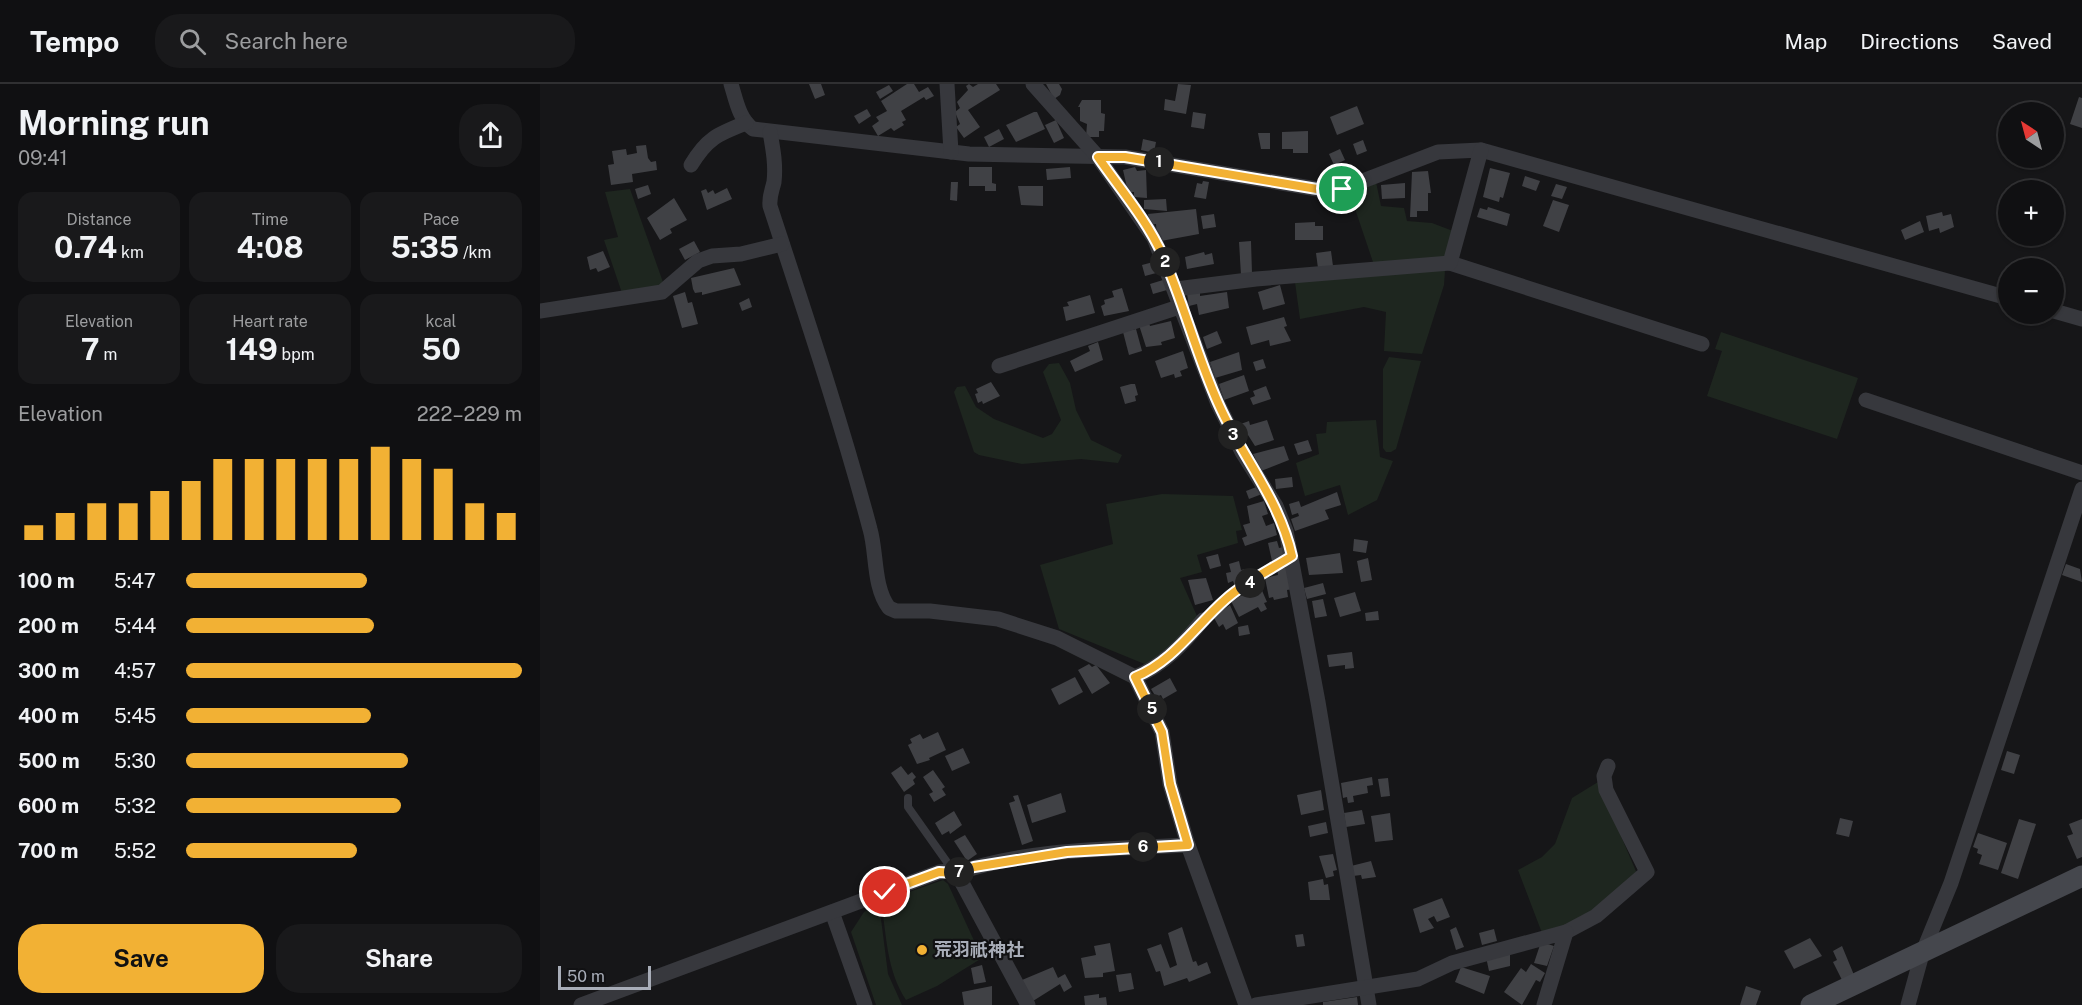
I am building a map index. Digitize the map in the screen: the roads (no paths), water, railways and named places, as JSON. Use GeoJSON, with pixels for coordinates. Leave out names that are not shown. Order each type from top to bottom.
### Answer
{"type":"FeatureCollection","features":[{"type":"Feature","properties":{"kind":"street"},"geometry":{"type":"LineString","coordinates":[[731,84],[746,123],[753,129],[951,152],[1125,157],[1323,190],[1342,189],[1438,152],[1481,150],[1998,295]]}},
{"type":"Feature","properties":{"kind":"street"},"geometry":{"type":"LineString","coordinates":[[947,84],[951,152]]}},
{"type":"Feature","properties":{"kind":"street"},"geometry":{"type":"LineString","coordinates":[[1033,84],[1098,157],[1154,238],[1176,289],[1218,404],[1242,452],[1276,506],[1292,556],[1369,1005]]}},
{"type":"Feature","properties":{"kind":"street"},"geometry":{"type":"LineString","coordinates":[[691,165],[698,153],[722,132],[746,123]]}},
{"type":"Feature","properties":{"kind":"street"},"geometry":{"type":"LineString","coordinates":[[770,132],[775,162],[770,206],[839,422],[871,532],[881,590],[889,608],[896,611],[930,611],[998,619],[1057,638],[1135,677],[1162,732],[1170,784],[1188,845],[1246,1005]]}},
{"type":"Feature","properties":{"kind":"street"},"geometry":{"type":"LineString","coordinates":[[1450,263],[1481,150]]}},
{"type":"Feature","properties":{"kind":"street"},"geometry":{"type":"LineString","coordinates":[[540,311],[662,292],[698,261],[712,256],[741,254],[782,244]]}},
{"type":"Feature","properties":{"kind":"street"},"geometry":{"type":"LineString","coordinates":[[1176,289],[1256,279],[1450,263],[1702,345]]}},
{"type":"Feature","properties":{"kind":"street"},"geometry":{"type":"LineString","coordinates":[[999,366],[1182,306]]}},
{"type":"Feature","properties":{"kind":"street"},"geometry":{"type":"LineString","coordinates":[[2064,314],[2082,319]]}},
{"type":"Feature","properties":{"kind":"street"},"geometry":{"type":"LineString","coordinates":[[1866,400],[2082,473]]}},
{"type":"Feature","properties":{"kind":"street"},"geometry":{"type":"LineString","coordinates":[[1908,1005],[1922,954],[1951,883],[2082,489]]}},
{"type":"Feature","properties":{"kind":"street"},"geometry":{"type":"LineString","coordinates":[[1135,677],[1155,668],[1173,654],[1203,620]]}},
{"type":"Feature","properties":{"kind":"street"},"geometry":{"type":"LineString","coordinates":[[1256,1005],[1365,985],[1418,979],[1452,963],[1566,932],[1596,915],[1647,872],[1606,790],[1604,776],[1608,766]]}},
{"type":"Feature","properties":{"kind":"street"},"geometry":{"type":"LineString","coordinates":[[581,1005],[939,872],[954,873],[974,867],[1067,852],[1188,845]]}},
{"type":"Feature","properties":{"kind":"street"},"geometry":{"type":"LineString","coordinates":[[954,873],[960,879],[1028,1005]]}},
{"type":"Feature","properties":{"kind":"street"},"geometry":{"type":"LineString","coordinates":[[1811,1005],[2082,876]]}},
{"type":"Feature","properties":{"kind":"street"},"geometry":{"type":"LineString","coordinates":[[832,912],[866,1005]]}},
{"type":"Feature","properties":{"kind":"street"},"geometry":{"type":"LineString","coordinates":[[1544,1005],[1566,932]]}},
{"type":"Feature","properties":{"kind":"lane"},"geometry":{"type":"LineString","coordinates":[[1203,620],[1228,596],[1292,556]]}},
{"type":"Feature","properties":{"kind":"lane"},"geometry":{"type":"LineString","coordinates":[[908,798],[908,807],[954,873]]}},
{"type":"Feature","properties":{"kind":"place","name":"荒羽祇神社"},"geometry":{"type":"Point","coordinates":[922,950]}}]}
